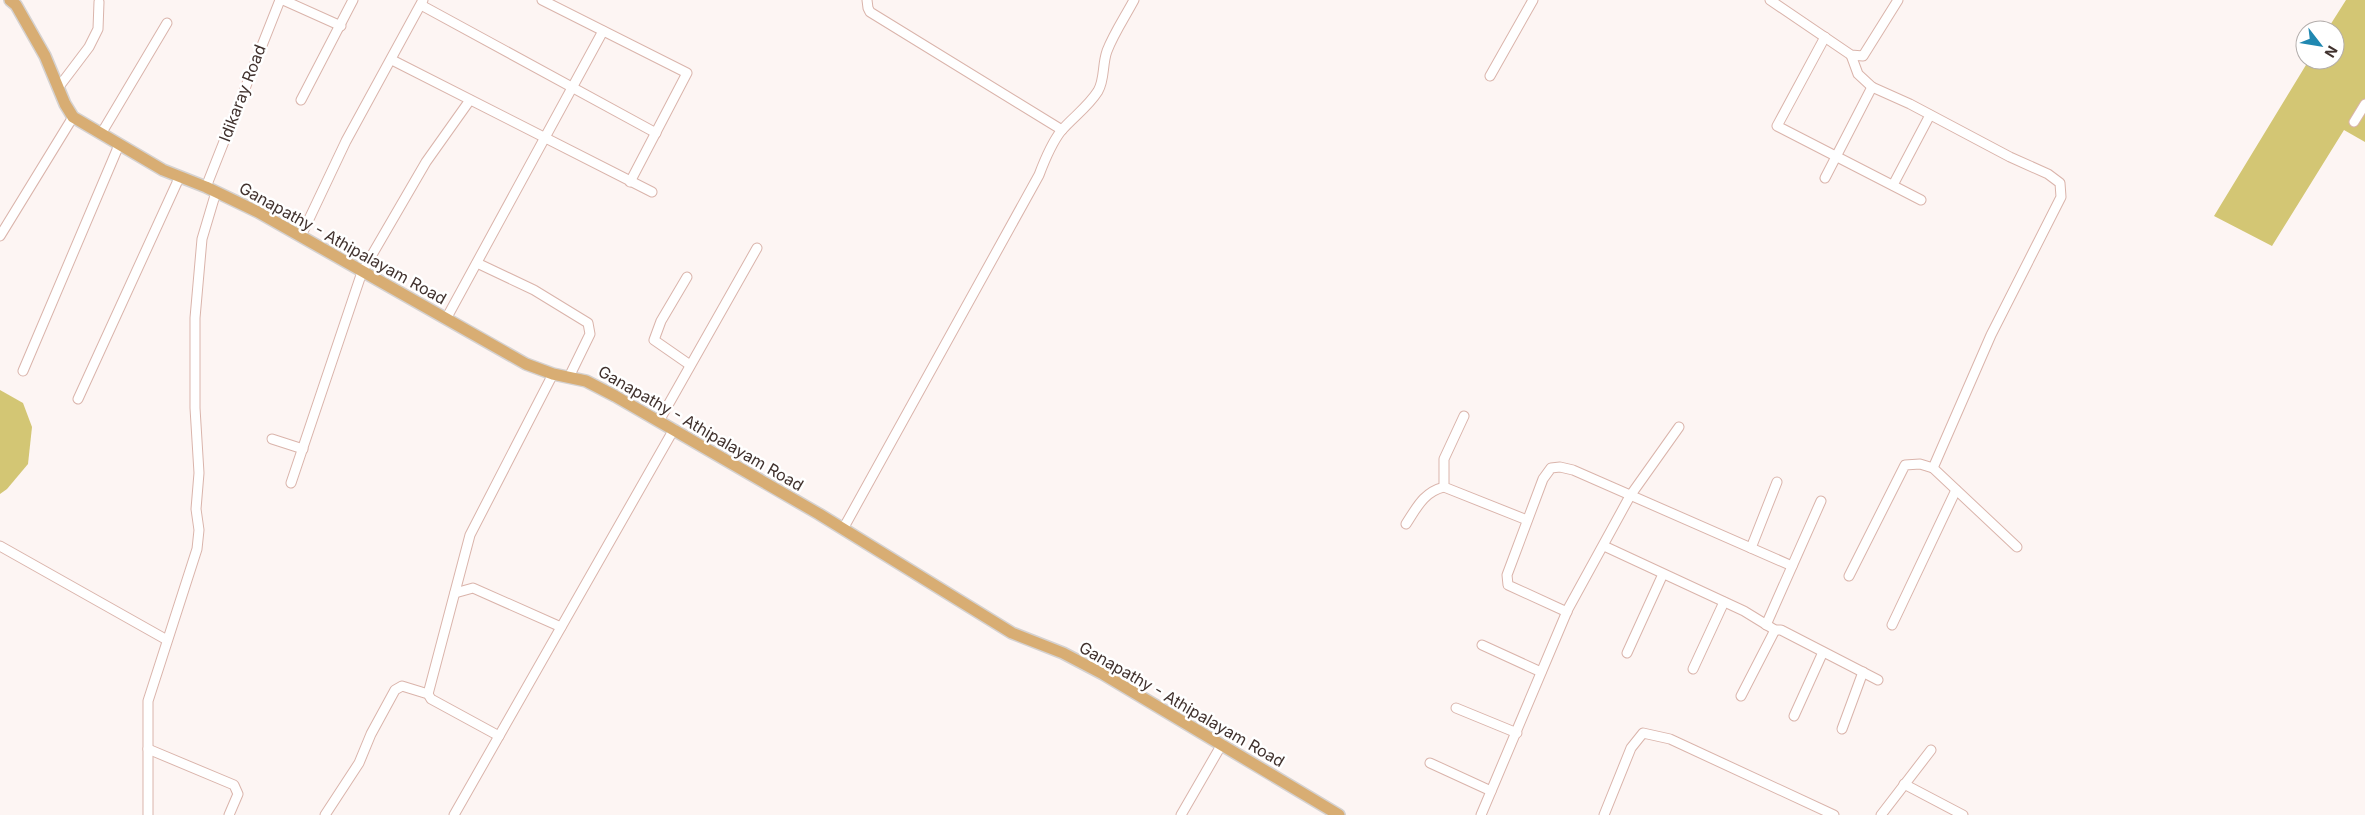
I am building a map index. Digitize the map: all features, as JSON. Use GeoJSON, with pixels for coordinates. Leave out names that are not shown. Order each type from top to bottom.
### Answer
{"type":"FeatureCollection","features":[{"type":"Feature","properties":{"kind":"main road"},"geometry":{"type":"LineString","coordinates":[[10,0],[16,5],[45,56],[58,88],[73,117]]}},
{"type":"Feature","properties":{"kind":"main road","name":"Ganapathy - Athipalayam Road"},"geometry":{"type":"LineString","coordinates":[[73,117],[163,170],[211,189],[300,236],[526,364],[553,374],[586,381],[674,429],[844,528],[1012,633],[1063,653],[1103,674],[1339,815]]}},
{"type":"Feature","properties":{"kind":"street"},"geometry":{"type":"LineString","coordinates":[[281,0],[341,26]]}},
{"type":"Feature","properties":{"kind":"street","name":"Idikaray Road"},"geometry":{"type":"LineString","coordinates":[[148,815],[148,701],[197,549],[199,530],[196,509],[198,473],[195,408],[195,318],[202,239],[211,189],[281,0]]}},
{"type":"Feature","properties":{"kind":"street"},"geometry":{"type":"LineString","coordinates":[[301,100],[354,0]]}},
{"type":"Feature","properties":{"kind":"street"},"geometry":{"type":"LineString","coordinates":[[542,0],[686,73],[630,182]]}},
{"type":"Feature","properties":{"kind":"street"},"geometry":{"type":"LineString","coordinates":[[867,0],[870,12],[1062,130]]}},
{"type":"Feature","properties":{"kind":"street"},"geometry":{"type":"LineString","coordinates":[[844,528],[1038,175],[1048,151],[1062,130],[1086,108],[1098,91],[1103,79],[1103,64],[1107,51],[1134,0]]}},
{"type":"Feature","properties":{"kind":"street"},"geometry":{"type":"LineString","coordinates":[[1490,76],[1533,0]]}},
{"type":"Feature","properties":{"kind":"street"},"geometry":{"type":"LineString","coordinates":[[1770,0],[1851,55],[1863,56],[1898,0]]}},
{"type":"Feature","properties":{"kind":"street"},"geometry":{"type":"LineString","coordinates":[[58,88],[89,47],[98,28],[99,2]]}},
{"type":"Feature","properties":{"kind":"street"},"geometry":{"type":"LineString","coordinates":[[300,236],[346,141],[392,60],[422,2],[572,88],[656,133]]}},
{"type":"Feature","properties":{"kind":"street"},"geometry":{"type":"LineString","coordinates":[[101,134],[167,23]]}},
{"type":"Feature","properties":{"kind":"street"},"geometry":{"type":"LineString","coordinates":[[446,319],[603,31]]}},
{"type":"Feature","properties":{"kind":"street"},"geometry":{"type":"LineString","coordinates":[[1825,37],[1777,126],[1921,200]]}},
{"type":"Feature","properties":{"kind":"street"},"geometry":{"type":"LineString","coordinates":[[1851,55],[1858,74],[1872,87],[1930,114],[2010,157],[2048,174],[2060,183],[2061,197],[2047,228],[1991,335],[1933,468]]}},
{"type":"Feature","properties":{"kind":"street"},"geometry":{"type":"LineString","coordinates":[[392,60],[652,192]]}},
{"type":"Feature","properties":{"kind":"street"},"geometry":{"type":"LineString","coordinates":[[1825,178],[1872,87]]}},
{"type":"Feature","properties":{"kind":"street"},"geometry":{"type":"LineString","coordinates":[[291,483],[362,272],[426,162],[470,100]]}},
{"type":"Feature","properties":{"kind":"street"},"geometry":{"type":"LineString","coordinates":[[2354,122],[2365,104]]}},
{"type":"Feature","properties":{"kind":"street"},"geometry":{"type":"LineString","coordinates":[[1893,185],[1930,114]]}},
{"type":"Feature","properties":{"kind":"street"},"geometry":{"type":"LineString","coordinates":[[0,236],[73,117]]}},
{"type":"Feature","properties":{"kind":"street"},"geometry":{"type":"LineString","coordinates":[[23,371],[119,145]]}},
{"type":"Feature","properties":{"kind":"street"},"geometry":{"type":"LineString","coordinates":[[78,399],[180,176]]}},
{"type":"Feature","properties":{"kind":"street"},"geometry":{"type":"LineString","coordinates":[[658,421],[757,248]]}},
{"type":"Feature","properties":{"kind":"street"},"geometry":{"type":"LineString","coordinates":[[477,262],[534,290],[588,323],[590,334],[569,377]]}},
{"type":"Feature","properties":{"kind":"street"},"geometry":{"type":"LineString","coordinates":[[687,277],[661,321],[654,340],[690,365]]}},
{"type":"Feature","properties":{"kind":"street"},"geometry":{"type":"LineString","coordinates":[[428,694],[470,535],[553,374]]}},
{"type":"Feature","properties":{"kind":"street"},"geometry":{"type":"LineString","coordinates":[[1444,486],[1444,459],[1464,416]]}},
{"type":"Feature","properties":{"kind":"street"},"geometry":{"type":"LineString","coordinates":[[1480,815],[1567,612],[1630,496],[1679,427]]}},
{"type":"Feature","properties":{"kind":"street"},"geometry":{"type":"LineString","coordinates":[[454,815],[674,429]]}},
{"type":"Feature","properties":{"kind":"street"},"geometry":{"type":"LineString","coordinates":[[272,439],[302,449]]}},
{"type":"Feature","properties":{"kind":"street"},"geometry":{"type":"LineString","coordinates":[[1849,576],[1905,465],[1920,464],[1933,468],[2017,546]]}},
{"type":"Feature","properties":{"kind":"street"},"geometry":{"type":"LineString","coordinates":[[1567,612],[1508,585],[1507,575],[1509,566],[1543,479],[1551,468],[1560,467],[1573,470],[1792,566]]}},
{"type":"Feature","properties":{"kind":"street"},"geometry":{"type":"LineString","coordinates":[[1751,548],[1777,482]]}},
{"type":"Feature","properties":{"kind":"street"},"geometry":{"type":"LineString","coordinates":[[1406,524],[1422,499],[1432,490],[1444,486],[1527,520]]}},
{"type":"Feature","properties":{"kind":"street"},"geometry":{"type":"LineString","coordinates":[[1892,625],[1956,490]]}},
{"type":"Feature","properties":{"kind":"street"},"geometry":{"type":"LineString","coordinates":[[1766,625],[1820,501]]}},
{"type":"Feature","properties":{"kind":"street"},"geometry":{"type":"LineString","coordinates":[[0,546],[167,640]]}},
{"type":"Feature","properties":{"kind":"street"},"geometry":{"type":"LineString","coordinates":[[1604,546],[1724,602],[1775,630],[1781,630],[1878,680]]}},
{"type":"Feature","properties":{"kind":"street"},"geometry":{"type":"LineString","coordinates":[[1627,653],[1663,574]]}},
{"type":"Feature","properties":{"kind":"street"},"geometry":{"type":"LineString","coordinates":[[454,593],[472,588],[561,627]]}},
{"type":"Feature","properties":{"kind":"street"},"geometry":{"type":"LineString","coordinates":[[1693,669],[1724,602]]}},
{"type":"Feature","properties":{"kind":"street"},"geometry":{"type":"LineString","coordinates":[[1742,696],[1775,630]]}},
{"type":"Feature","properties":{"kind":"street"},"geometry":{"type":"LineString","coordinates":[[1482,645],[1541,672]]}},
{"type":"Feature","properties":{"kind":"street"},"geometry":{"type":"LineString","coordinates":[[1794,716],[1823,652]]}},
{"type":"Feature","properties":{"kind":"street"},"geometry":{"type":"LineString","coordinates":[[1842,729],[1864,672]]}},
{"type":"Feature","properties":{"kind":"street"},"geometry":{"type":"LineString","coordinates":[[325,815],[359,763],[371,734],[396,690],[402,686],[428,694],[431,699],[499,736]]}},
{"type":"Feature","properties":{"kind":"street"},"geometry":{"type":"LineString","coordinates":[[1456,708],[1516,733]]}},
{"type":"Feature","properties":{"kind":"street"},"geometry":{"type":"LineString","coordinates":[[1604,815],[1631,748],[1643,733],[1670,739],[1834,815]]}},
{"type":"Feature","properties":{"kind":"street"},"geometry":{"type":"LineString","coordinates":[[1181,815],[1222,744]]}},
{"type":"Feature","properties":{"kind":"street"},"geometry":{"type":"LineString","coordinates":[[148,749],[234,785],[238,794],[229,815]]}},
{"type":"Feature","properties":{"kind":"street"},"geometry":{"type":"LineString","coordinates":[[1881,815],[1931,750]]}},
{"type":"Feature","properties":{"kind":"street"},"geometry":{"type":"LineString","coordinates":[[1430,763],[1491,791]]}},
{"type":"Feature","properties":{"kind":"street"},"geometry":{"type":"LineString","coordinates":[[1904,784],[1962,815]]}},
{"type":"Feature","properties":{"kind":"shaded area"},"geometry":{"type":"Polygon","coordinates":[[[2346,0],[2365,0],[2365,142],[2344,130],[2272,246],[2214,216],[2303,70],[2345,70],[2345,20],[2333,20],[2346,0]]]}},
{"type":"Feature","properties":{"kind":"shaded area"},"geometry":{"type":"Polygon","coordinates":[[[0,390],[23,403],[32,427],[28,464],[7,489],[0,494],[0,390]]]}}]}
